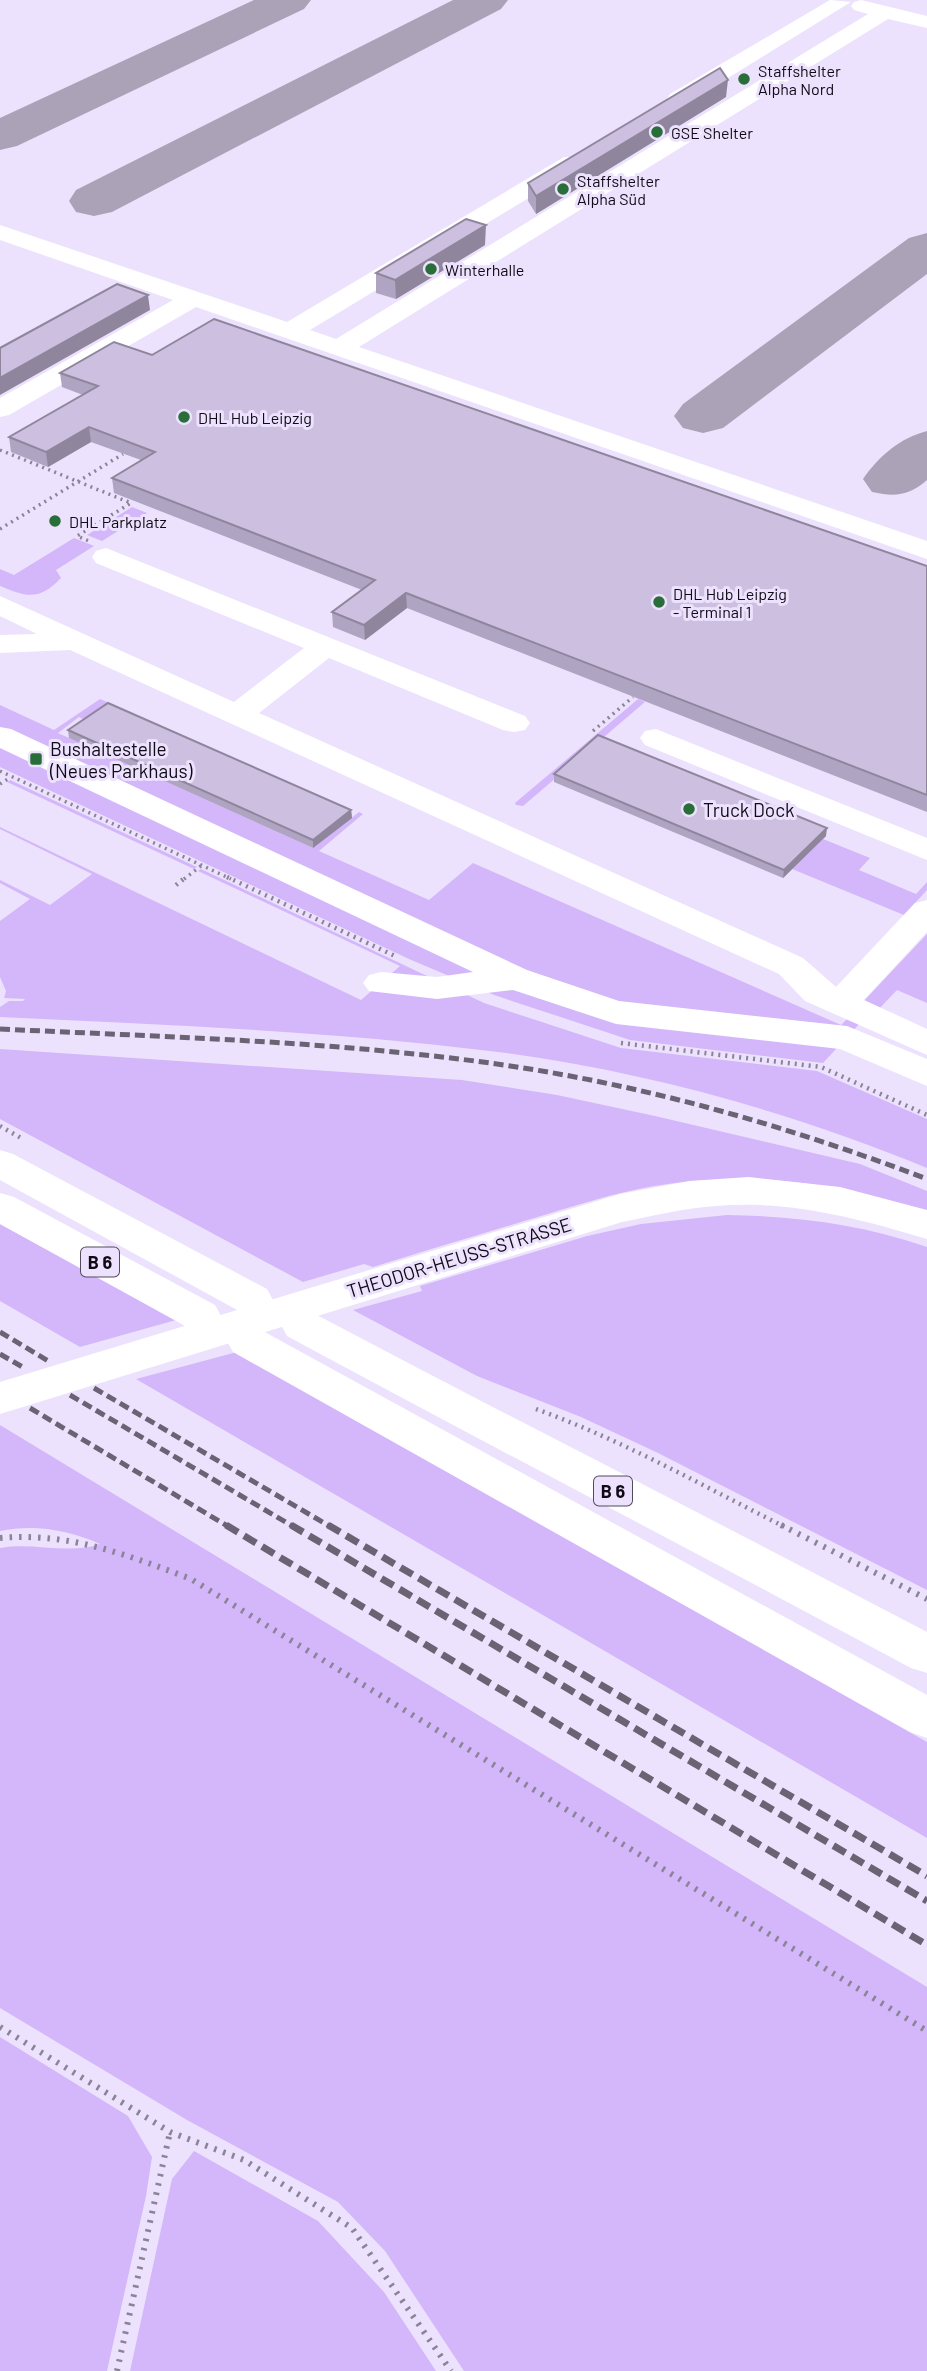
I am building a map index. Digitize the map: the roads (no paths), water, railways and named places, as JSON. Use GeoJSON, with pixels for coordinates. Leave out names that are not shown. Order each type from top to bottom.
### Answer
{"type":"FeatureCollection","features":[{"type":"Feature","properties":{"kind":"street"},"geometry":{"type":"LineString","coordinates":[[657,112],[838,1],[927,22]]}},
{"type":"Feature","properties":{"kind":"street"},"geometry":{"type":"LineString","coordinates":[[339,348],[885,12]]}},
{"type":"Feature","properties":{"kind":"street"},"geometry":{"type":"LineString","coordinates":[[690,92],[722,92],[733,97],[735,104]]}},
{"type":"Feature","properties":{"kind":"street"},"geometry":{"type":"LineString","coordinates":[[290,331],[596,158],[621,166],[638,164]]}},
{"type":"Feature","properties":{"kind":"street"},"geometry":{"type":"LineString","coordinates":[[0,232],[927,550]]}},
{"type":"Feature","properties":{"kind":"street"},"geometry":{"type":"LineString","coordinates":[[0,409],[194,298]]}},
{"type":"Feature","properties":{"kind":"street"},"geometry":{"type":"LineString","coordinates":[[314,317],[331,315],[348,318],[360,325],[362,333]]}},
{"type":"Feature","properties":{"kind":"street"},"geometry":{"type":"LineString","coordinates":[[106,557],[514,723]]}},
{"type":"Feature","properties":{"kind":"street"},"geometry":{"type":"LineString","coordinates":[[0,605],[791,966],[818,993],[927,1043]]}},
{"type":"Feature","properties":{"kind":"street"},"geometry":{"type":"LineString","coordinates":[[0,644],[74,641]]}},
{"type":"Feature","properties":{"kind":"street"},"geometry":{"type":"LineString","coordinates":[[237,715],[325,647]]}},
{"type":"Feature","properties":{"kind":"street"},"geometry":{"type":"LineString","coordinates":[[0,736],[515,978],[616,1012],[847,1038],[927,1074]]}},
{"type":"Feature","properties":{"kind":"street"},"geometry":{"type":"LineString","coordinates":[[656,738],[927,850]]}},
{"type":"Feature","properties":{"kind":"street"},"geometry":{"type":"LineString","coordinates":[[841,1003],[927,911]]}},
{"type":"Feature","properties":{"kind":"street"},"geometry":{"type":"LineString","coordinates":[[381,983],[437,988],[515,978]]}},
{"type":"Feature","properties":{"kind":"street","name":"B 6"},"geometry":{"type":"LineString","coordinates":[[0,1163],[250,1321],[927,1718]]}},
{"type":"Feature","properties":{"kind":"street","name":"THEODOR-HEUSS-STRASSE"},"geometry":{"type":"LineString","coordinates":[[0,1398],[620,1208],[690,1194],[761,1192],[835,1199],[900,1215],[927,1225]]}},
{"type":"Feature","properties":{"kind":"street","name":"B 6"},"geometry":{"type":"LineString","coordinates":[[0,1207],[201,1316]]}},
{"type":"Feature","properties":{"kind":"street","name":"B 6"},"geometry":{"type":"LineString","coordinates":[[301,1325],[572,1471],[711,1539],[927,1654]]}},
{"type":"Feature","properties":{"kind":"railway"},"geometry":{"type":"LineString","coordinates":[[0,1029],[311,1045],[497,1064],[607,1083],[715,1109],[822,1142],[927,1179]]}},
{"type":"Feature","properties":{"kind":"railway"},"geometry":{"type":"LineString","coordinates":[[0,1332],[50,1362]]}},
{"type":"Feature","properties":{"kind":"railway"},"geometry":{"type":"LineString","coordinates":[[0,1354],[26,1369]]}},
{"type":"Feature","properties":{"kind":"railway"},"geometry":{"type":"LineString","coordinates":[[94,1388],[331,1527]]}},
{"type":"Feature","properties":{"kind":"railway"},"geometry":{"type":"LineString","coordinates":[[70,1395],[294,1527]]}},
{"type":"Feature","properties":{"kind":"railway"},"geometry":{"type":"LineString","coordinates":[[30,1408],[229,1527]]}},
{"type":"Feature","properties":{"kind":"railway"},"geometry":{"type":"LineString","coordinates":[[226,1525],[927,1945]]}},
{"type":"Feature","properties":{"kind":"railway"},"geometry":{"type":"LineString","coordinates":[[291,1525],[927,1901]]}},
{"type":"Feature","properties":{"kind":"railway"},"geometry":{"type":"LineString","coordinates":[[328,1525],[927,1876]]}},
{"type":"Feature","properties":{"kind":"place","name":"Staffshelter Alpha Nord"},"geometry":{"type":"Point","coordinates":[744,79]}},
{"type":"Feature","properties":{"kind":"place","name":"GSE Shelter"},"geometry":{"type":"Point","coordinates":[657,132]}},
{"type":"Feature","properties":{"kind":"place","name":"Staffshelter Alpha Süd"},"geometry":{"type":"Point","coordinates":[563,189]}},
{"type":"Feature","properties":{"kind":"place","name":"Winterhalle"},"geometry":{"type":"Point","coordinates":[431,269]}},
{"type":"Feature","properties":{"kind":"place","name":"DHL Hub Leipzig"},"geometry":{"type":"Point","coordinates":[184,417]}},
{"type":"Feature","properties":{"kind":"place","name":"DHL Parkplatz"},"geometry":{"type":"Point","coordinates":[55,521]}},
{"type":"Feature","properties":{"kind":"place","name":"DHL Hub Leipzig - Terminal 1"},"geometry":{"type":"Point","coordinates":[659,602]}},
{"type":"Feature","properties":{"kind":"place","name":"Bushaltestelle (Neues Parkhaus)"},"geometry":{"type":"Point","coordinates":[36,759]}},
{"type":"Feature","properties":{"kind":"place","name":"Truck Dock"},"geometry":{"type":"Point","coordinates":[689,809]}}]}
